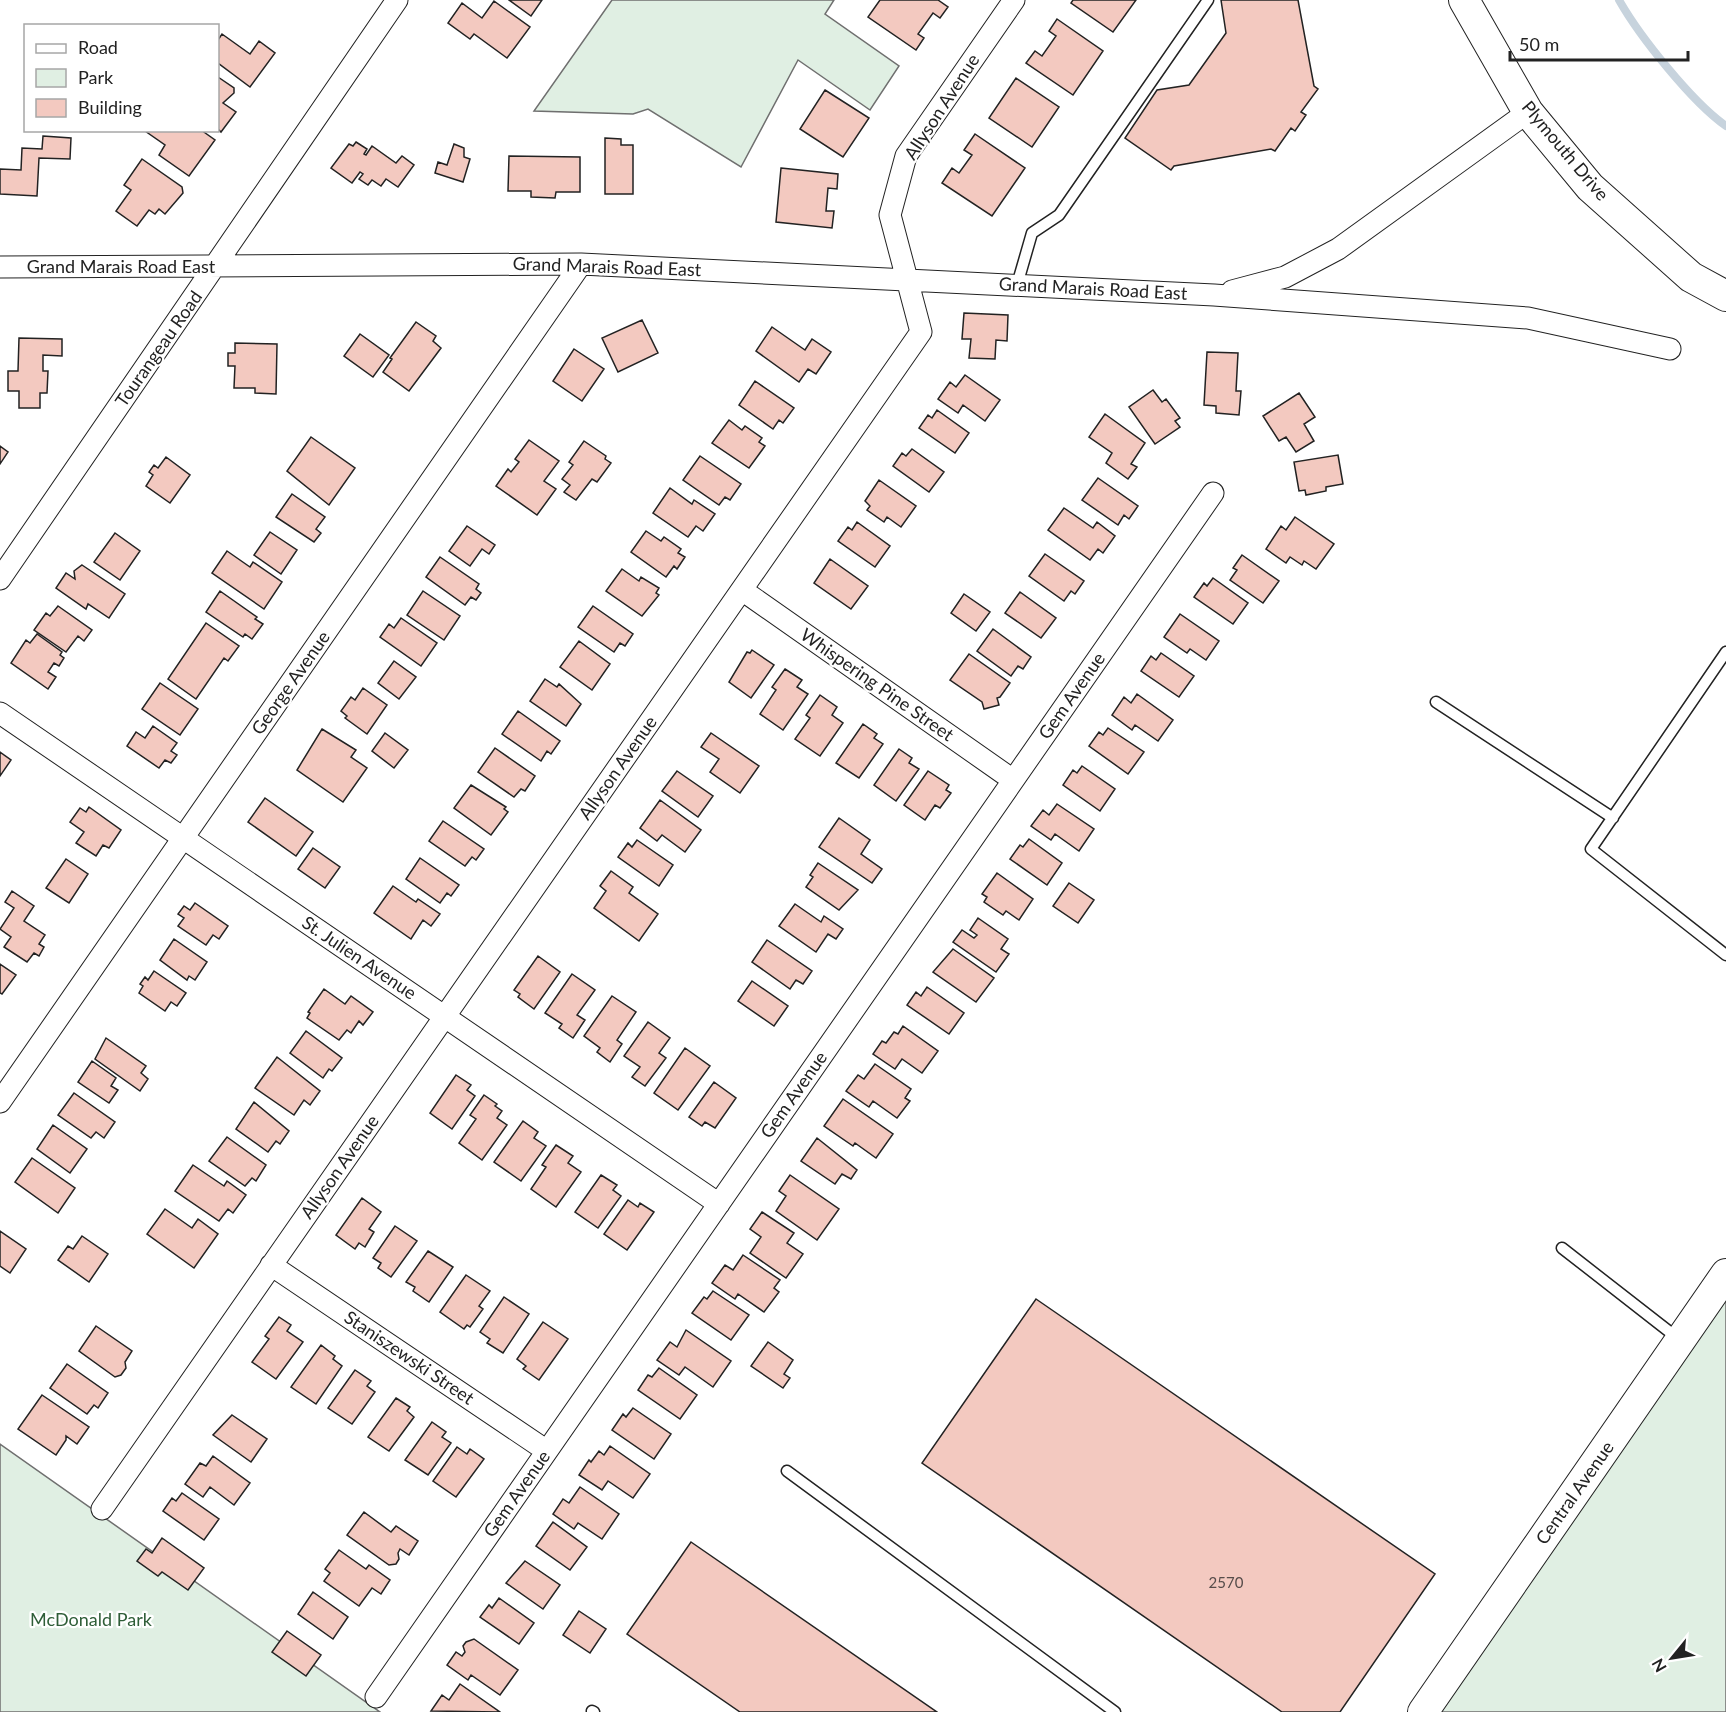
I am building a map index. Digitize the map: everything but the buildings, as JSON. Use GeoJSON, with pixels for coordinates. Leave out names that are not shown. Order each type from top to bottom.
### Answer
{"type":"FeatureCollection","features":[{"type":"Feature","properties":{"kind":"street","name":"Tourangeau Road"},"geometry":{"type":"LineString","coordinates":[[0,579],[397,0]]}},
{"type":"Feature","properties":{"kind":"street","name":"Allyson Avenue"},"geometry":{"type":"LineString","coordinates":[[102,1509],[921,332],[890,215],[906,156],[1014,0]]}},
{"type":"Feature","properties":{"kind":"street","name":"Plymouth Drive"},"geometry":{"type":"LineString","coordinates":[[1464,0],[1528,112],[1590,187],[1691,277],[1726,296]]}},
{"type":"Feature","properties":{"kind":"street","name":"Grand Marais Road East"},"geometry":{"type":"LineString","coordinates":[[1214,295],[1285,277],[1338,249],[1528,112]]}},
{"type":"Feature","properties":{"kind":"street","name":"Grand Marais Road East"},"geometry":{"type":"LineString","coordinates":[[0,267],[581,264],[1017,285],[1214,295],[1528,318],[1670,349]]}},
{"type":"Feature","properties":{"kind":"street","name":"George Avenue"},"geometry":{"type":"LineString","coordinates":[[0,1102],[581,264]]}},
{"type":"Feature","properties":{"kind":"street","name":"Gem Avenue"},"geometry":{"type":"LineString","coordinates":[[376,1697],[1213,493]]}},
{"type":"Feature","properties":{"kind":"street","name":"Whispering Pine Street"},"geometry":{"type":"LineString","coordinates":[[742,590],[1013,780]]}},
{"type":"Feature","properties":{"kind":"street","name":"St. Julien Avenue"},"geometry":{"type":"LineString","coordinates":[[0,713],[719,1204]]}},
{"type":"Feature","properties":{"kind":"street","name":"Staniszewski Street"},"geometry":{"type":"LineString","coordinates":[[271,1265],[547,1451]]}},
{"type":"Feature","properties":{"kind":"street","name":"Central Avenue"},"geometry":{"type":"LineString","coordinates":[[1423,1712],[1726,1274]]}},
{"type":"Feature","properties":{"kind":"lane"},"geometry":{"type":"LineString","coordinates":[[1017,285],[1032,233],[1059,215],[1208,0]]}},
{"type":"Feature","properties":{"kind":"lane"},"geometry":{"type":"LineString","coordinates":[[1726,652],[1592,849],[1726,955]]}},
{"type":"Feature","properties":{"kind":"lane"},"geometry":{"type":"LineString","coordinates":[[1436,702],[1613,818]]}},
{"type":"Feature","properties":{"kind":"lane"},"geometry":{"type":"LineString","coordinates":[[1562,1248],[1680,1340]]}},
{"type":"Feature","properties":{"kind":"lane"},"geometry":{"type":"LineString","coordinates":[[787,1471],[1115,1712]]}},
{"type":"Feature","properties":{"kind":"green space"},"geometry":{"type":"Polygon","coordinates":[[[612,0],[834,0],[825,14],[899,66],[870,110],[798,60],[741,167],[648,109],[633,114],[534,111],[612,0]]]}},
{"type":"Feature","properties":{"kind":"green space"},"geometry":{"type":"Polygon","coordinates":[[[1726,1299],[1726,1712],[1440,1712],[1726,1299]]]}},
{"type":"Feature","properties":{"kind":"green space","name":"McDonald Park"},"geometry":{"type":"Polygon","coordinates":[[[0,1444],[380,1712],[0,1712],[0,1444]]]}},
{"type":"Feature","properties":{"kind":"waterway"},"geometry":{"type":"LineString","coordinates":[[1619,0],[1668,68],[1698,101],[1726,126]]}}]}
